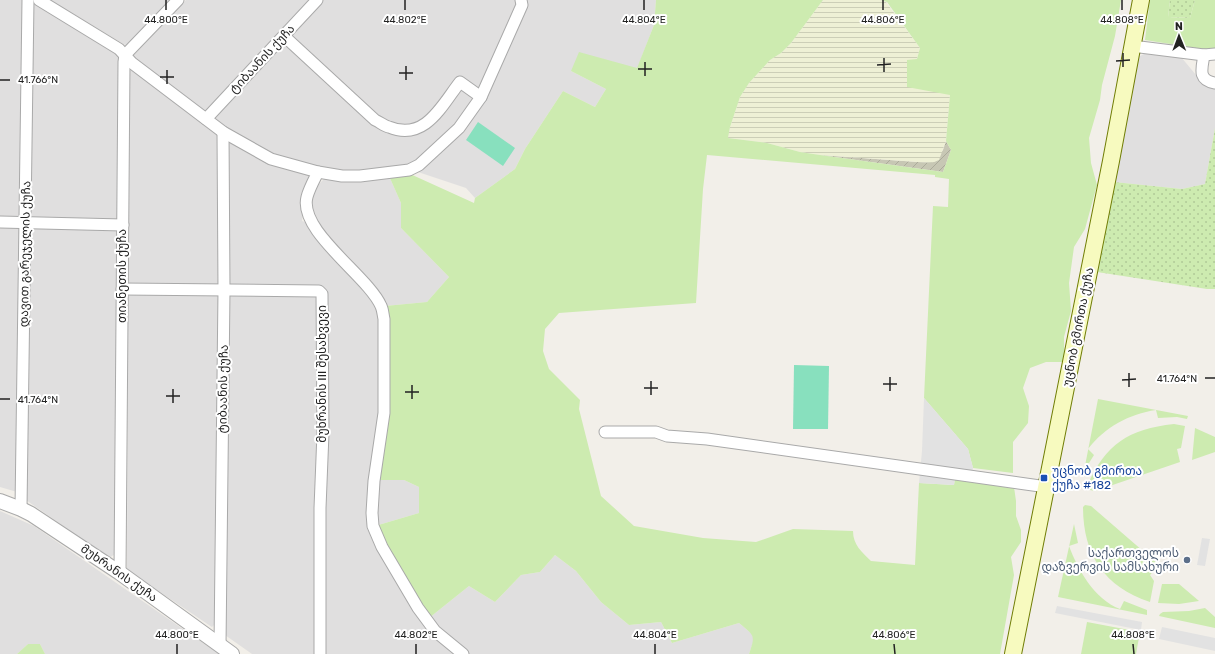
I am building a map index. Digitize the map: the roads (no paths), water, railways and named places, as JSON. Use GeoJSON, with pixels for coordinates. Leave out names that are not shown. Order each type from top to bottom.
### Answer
{"type":"FeatureCollection","features":[{"type":"Feature","properties":{"kind":"main road","name":"უცნობ გმირთა ქუჩა"},"geometry":{"type":"LineString","coordinates":[[1013,654],[1111,161],[1140,0]]}},
{"type":"Feature","properties":{"kind":"street","name":"დავით გარეჯელის ქუჩა"},"geometry":{"type":"LineString","coordinates":[[21,509],[28,0]]}},
{"type":"Feature","properties":{"kind":"street"},"geometry":{"type":"LineString","coordinates":[[39,0],[119,49],[132,63],[223,132],[271,159],[318,172],[342,176],[360,176],[409,170],[419,166],[459,128],[481,97],[522,4],[522,0]]}},
{"type":"Feature","properties":{"kind":"street"},"geometry":{"type":"LineString","coordinates":[[125,55],[178,0]]}},
{"type":"Feature","properties":{"kind":"street","name":"ტიბაანის ქუჩა"},"geometry":{"type":"LineString","coordinates":[[206,119],[317,0]]}},
{"type":"Feature","properties":{"kind":"street"},"geometry":{"type":"LineString","coordinates":[[284,36],[375,120],[389,128],[406,131],[421,127],[432,119],[460,82],[481,97]]}},
{"type":"Feature","properties":{"kind":"street"},"geometry":{"type":"LineString","coordinates":[[1132,46],[1209,54],[1202,74],[1204,78],[1215,83]]}},
{"type":"Feature","properties":{"kind":"street","name":"თიანეთის ქუჩა"},"geometry":{"type":"LineString","coordinates":[[120,573],[125,55]]}},
{"type":"Feature","properties":{"kind":"street","name":"ტიბაანის ქუჩა"},"geometry":{"type":"LineString","coordinates":[[220,646],[224,290],[223,132]]}},
{"type":"Feature","properties":{"kind":"street"},"geometry":{"type":"LineString","coordinates":[[318,172],[306,198],[307,214],[332,249],[364,282],[381,307],[384,318],[384,413],[374,481],[372,512],[373,526],[382,547],[418,608],[435,631],[463,654]]}},
{"type":"Feature","properties":{"kind":"street"},"geometry":{"type":"LineString","coordinates":[[0,222],[123,225]]}},
{"type":"Feature","properties":{"kind":"street","name":"მუხრანის III შესახვევი"},"geometry":{"type":"LineString","coordinates":[[122,289],[319,291],[322,294],[323,418],[320,508],[320,654]]}},
{"type":"Feature","properties":{"kind":"street"},"geometry":{"type":"LineString","coordinates":[[605,432],[656,432],[668,436],[707,439],[1047,486]]}},
{"type":"Feature","properties":{"kind":"street","name":"მუხრანის ქუჩა"},"geometry":{"type":"LineString","coordinates":[[0,501],[21,509],[120,573],[232,654]]}},
{"type":"Feature","properties":{"kind":"place","name":"უცნობ გმირთა ქუჩა #182"},"geometry":{"type":"Point","coordinates":[1044,478]}},
{"type":"Feature","properties":{"kind":"place","name":"საქართველოს დაზვერვის სამსახური"},"geometry":{"type":"Point","coordinates":[1187,560]}}]}
